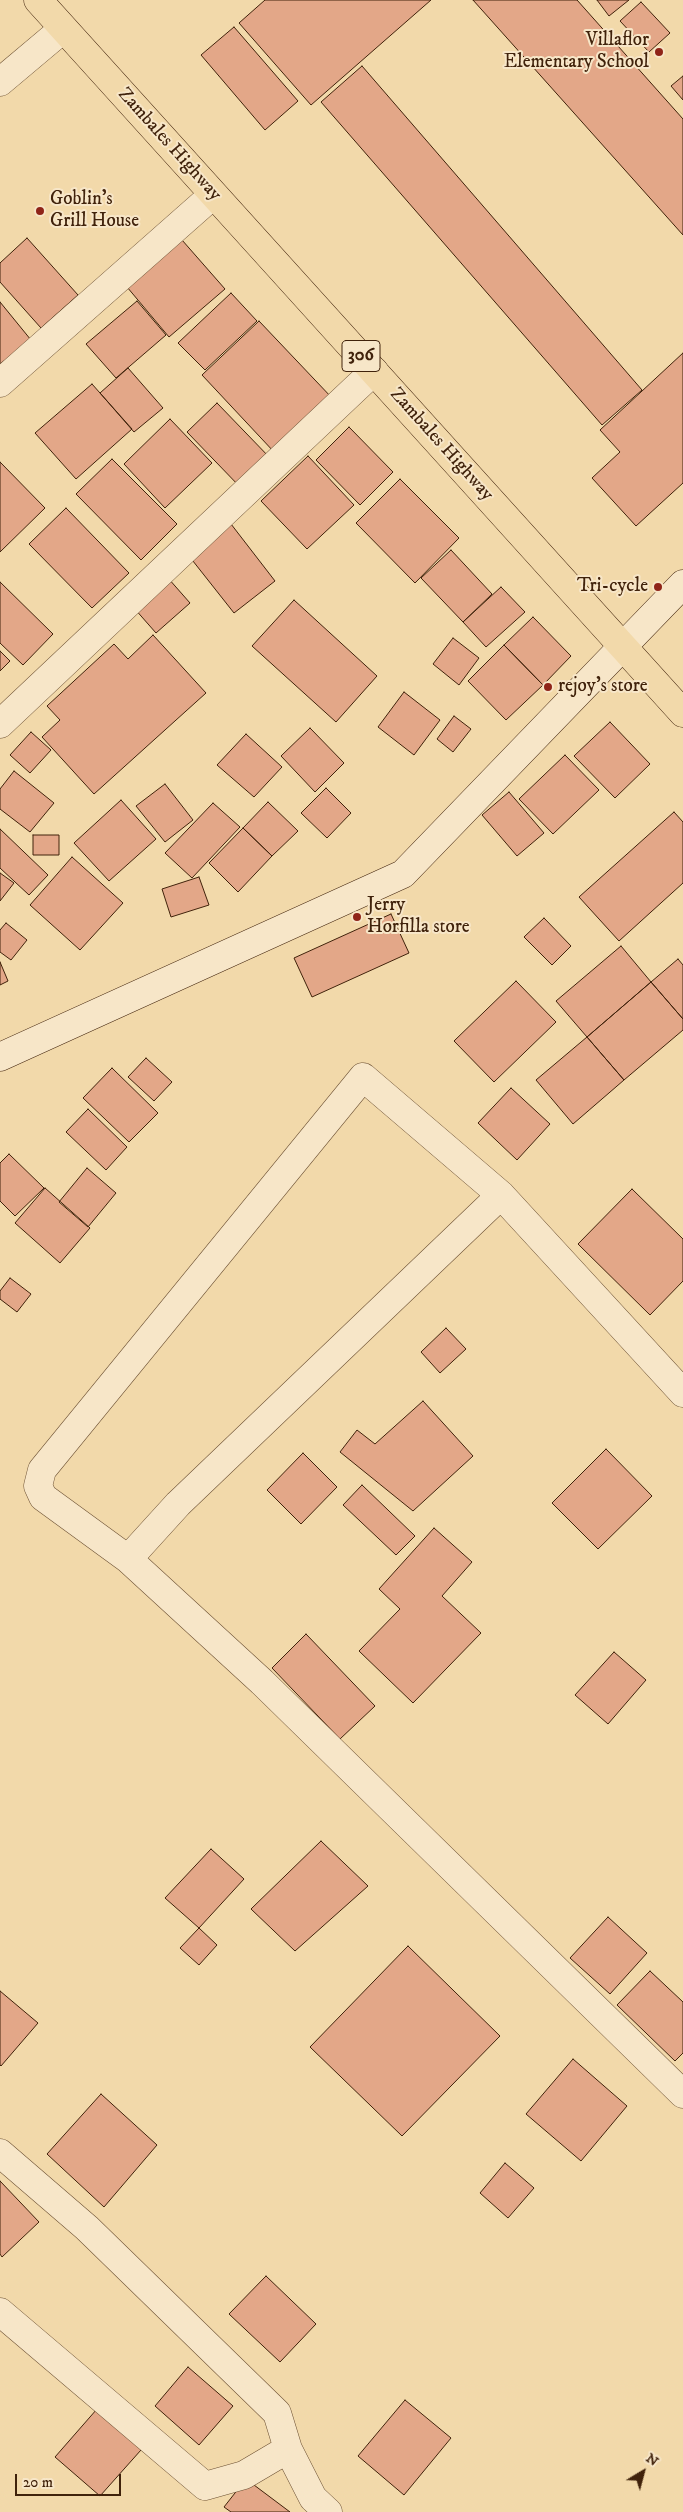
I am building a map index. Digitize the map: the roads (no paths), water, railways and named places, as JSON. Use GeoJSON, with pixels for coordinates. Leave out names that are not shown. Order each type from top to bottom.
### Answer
{"type":"FeatureCollection","features":[{"type":"Feature","properties":{"kind":"main road","name":"Zambales Highway"},"geometry":{"type":"LineString","coordinates":[[38,0],[624,645],[683,713]]}},
{"type":"Feature","properties":{"kind":"street"},"geometry":{"type":"LineString","coordinates":[[0,82],[63,29]]}},
{"type":"Feature","properties":{"kind":"street"},"geometry":{"type":"LineString","coordinates":[[0,383],[214,194]]}},
{"type":"Feature","properties":{"kind":"street"},"geometry":{"type":"LineString","coordinates":[[0,724],[374,371]]}},
{"type":"Feature","properties":{"kind":"street"},"geometry":{"type":"LineString","coordinates":[[0,1056],[224,957],[403,874],[683,584]]}},
{"type":"Feature","properties":{"kind":"street"},"geometry":{"type":"LineString","coordinates":[[683,1393],[500,1196],[363,1077],[42,1470],[38,1486],[43,1497],[128,1559],[262,1682],[683,2094]]}},
{"type":"Feature","properties":{"kind":"street"},"geometry":{"type":"LineString","coordinates":[[128,1559],[178,1504],[500,1196]]}},
{"type":"Feature","properties":{"kind":"street"},"geometry":{"type":"LineString","coordinates":[[0,2154],[86,2228],[277,2413],[288,2449],[313,2498],[328,2512]]}},
{"type":"Feature","properties":{"kind":"street"},"geometry":{"type":"LineString","coordinates":[[0,2312],[205,2486],[244,2475],[288,2449]]}},
{"type":"Feature","properties":{"kind":"place","name":"Villaflor Elementary School"},"geometry":{"type":"Point","coordinates":[659,52]}},
{"type":"Feature","properties":{"kind":"place","name":"Goblin's Grill House"},"geometry":{"type":"Point","coordinates":[40,211]}},
{"type":"Feature","properties":{"kind":"place","name":"Tri-cycle"},"geometry":{"type":"Point","coordinates":[658,587]}},
{"type":"Feature","properties":{"kind":"place","name":"rejoy's store"},"geometry":{"type":"Point","coordinates":[548,687]}},
{"type":"Feature","properties":{"kind":"place","name":"Jerry Horfilla store"},"geometry":{"type":"Point","coordinates":[357,917]}}]}
